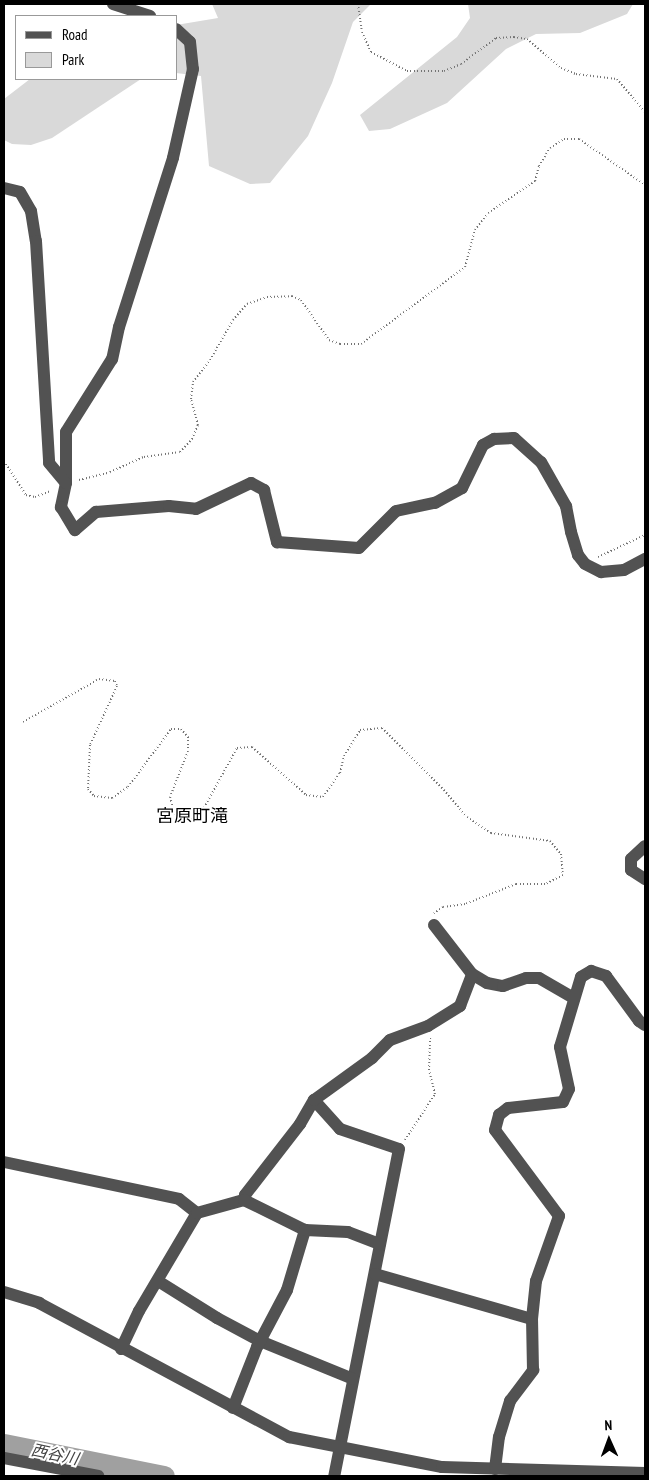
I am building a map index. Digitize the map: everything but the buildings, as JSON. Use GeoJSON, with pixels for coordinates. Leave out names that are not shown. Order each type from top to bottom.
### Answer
{"type":"FeatureCollection","features":[{"type":"Feature","properties":{"kind":"street"},"geometry":{"type":"LineString","coordinates":[[113,4],[147,15]]}},
{"type":"Feature","properties":{"kind":"street"},"geometry":{"type":"LineString","coordinates":[[178,32],[190,42],[193,69],[182,122],[118,327],[112,359],[66,432],[66,484],[61,507],[75,530],[96,512],[169,506],[196,509],[251,483],[264,490],[277,542],[359,548],[396,511],[435,503],[462,488],[483,446],[494,438],[514,438],[541,462],[566,506],[578,555],[585,564],[601,572],[624,570],[645,559]]}},
{"type":"Feature","properties":{"kind":"street"},"geometry":{"type":"LineString","coordinates":[[4,188],[20,192],[31,212],[36,241],[49,464],[66,484]]}},
{"type":"Feature","properties":{"kind":"street"},"geometry":{"type":"LineString","coordinates":[[645,846],[631,859],[631,870],[645,879]]}},
{"type":"Feature","properties":{"kind":"street"},"geometry":{"type":"LineString","coordinates":[[434,925],[472,974],[487,983],[503,986],[526,978],[539,978],[573,998]]}},
{"type":"Feature","properties":{"kind":"street"},"geometry":{"type":"LineString","coordinates":[[495,1469],[499,1437],[510,1401],[534,1370],[532,1319],[536,1281],[559,1216],[495,1130],[499,1116],[508,1108],[563,1102],[569,1089],[560,1047],[580,977],[592,971],[606,976],[639,1022],[645,1026]]}},
{"type":"Feature","properties":{"kind":"street"},"geometry":{"type":"LineString","coordinates":[[244,1200],[245,1194],[300,1124],[314,1100],[372,1058],[390,1040],[428,1026],[460,1006],[472,974]]}},
{"type":"Feature","properties":{"kind":"street"},"geometry":{"type":"LineString","coordinates":[[314,1100],[340,1129],[399,1149],[334,1476]]}},
{"type":"Feature","properties":{"kind":"street"},"geometry":{"type":"LineString","coordinates":[[4,1162],[179,1200],[197,1213]]}},
{"type":"Feature","properties":{"kind":"street"},"geometry":{"type":"LineString","coordinates":[[121,1349],[139,1311],[197,1213],[244,1200],[305,1230],[348,1232],[380,1244]]}},
{"type":"Feature","properties":{"kind":"street"},"geometry":{"type":"LineString","coordinates":[[233,1408],[260,1341],[287,1290],[305,1230]]}},
{"type":"Feature","properties":{"kind":"street"},"geometry":{"type":"LineString","coordinates":[[375,1274],[532,1319]]}},
{"type":"Feature","properties":{"kind":"street"},"geometry":{"type":"LineString","coordinates":[[158,1281],[217,1318],[260,1341],[353,1379]]}},
{"type":"Feature","properties":{"kind":"street"},"geometry":{"type":"LineString","coordinates":[[4,1292],[39,1303],[121,1349],[288,1437],[340,1446],[404,1462],[495,1469],[645,1473]]}},
{"type":"Feature","properties":{"kind":"street"},"geometry":{"type":"LineString","coordinates":[[4,1458],[98,1476]]}},
{"type":"Feature","properties":{"kind":"path"},"geometry":{"type":"LineString","coordinates":[[358,4],[362,32],[371,52],[407,71],[444,71],[461,64],[496,38],[514,37],[527,40],[561,68],[576,74],[617,79],[645,112]]}},
{"type":"Feature","properties":{"kind":"path"},"geometry":{"type":"LineString","coordinates":[[4,462],[26,495],[34,497],[66,484],[110,472],[144,457],[180,452],[192,439],[198,426],[191,399],[192,382],[210,360],[233,320],[247,304],[267,297],[292,296],[301,300],[329,340],[361,344],[465,267],[475,230],[488,213],[535,182],[539,166],[550,148],[564,139],[579,139],[645,185]]}},
{"type":"Feature","properties":{"kind":"path"},"geometry":{"type":"LineString","coordinates":[[585,564],[645,535]]}},
{"type":"Feature","properties":{"kind":"path"},"geometry":{"type":"LineString","coordinates":[[23,722],[99,679],[114,680],[117,686],[90,745],[88,789],[94,796],[112,798],[128,787],[171,729],[181,730],[188,737],[188,751],[170,797],[175,815],[188,820],[199,818],[238,748],[252,747],[306,795],[323,797],[340,773],[344,756],[360,730],[382,728],[444,790],[466,817],[491,833],[550,841],[561,854],[563,875],[546,884],[516,884],[465,904],[443,907],[434,911],[434,925]]}},
{"type":"Feature","properties":{"kind":"path"},"geometry":{"type":"LineString","coordinates":[[399,1149],[435,1094],[429,1070],[428,1026]]}},
{"type":"Feature","properties":{"kind":"green space"},"geometry":{"type":"Polygon","coordinates":[[[212,4],[371,4],[353,22],[332,83],[308,136],[270,183],[250,184],[209,166],[201,76],[178,73],[178,25],[218,18],[212,4]]]}},
{"type":"Feature","properties":{"kind":"green space"},"geometry":{"type":"Polygon","coordinates":[[[468,4],[633,4],[627,14],[580,33],[536,34],[506,49],[447,103],[390,129],[369,131],[360,115],[457,37],[470,18],[468,4]]]}},
{"type":"Feature","properties":{"kind":"green space"},"geometry":{"type":"Polygon","coordinates":[[[29,80],[139,80],[52,138],[31,145],[12,144],[4,140],[4,99],[29,80]]]}},
{"type":"Feature","properties":{"kind":"waterway","name":"西谷川"},"geometry":{"type":"LineString","coordinates":[[4,1444],[164,1476]]}},
{"type":"Feature","properties":{"kind":"district","name":"宮原町滝"},"geometry":{"type":"Point","coordinates":[192,816]}}]}
